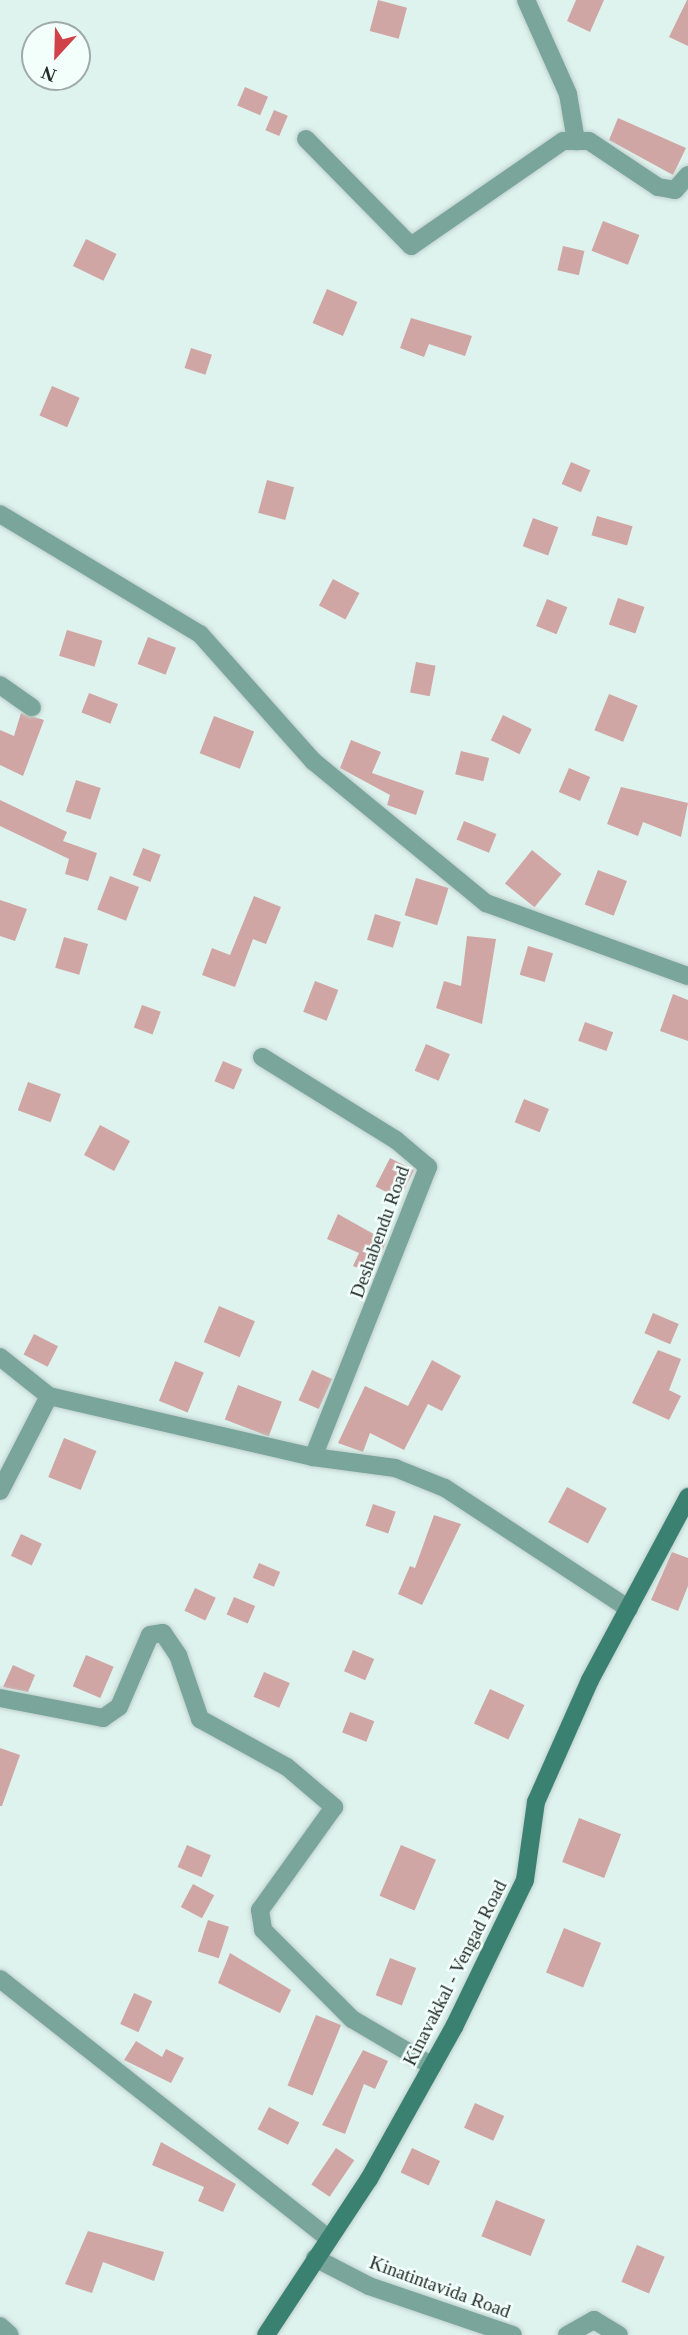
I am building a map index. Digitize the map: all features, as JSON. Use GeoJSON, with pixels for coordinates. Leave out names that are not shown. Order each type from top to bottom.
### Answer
{"type":"FeatureCollection","features":[{"type":"Feature","properties":{"kind":"main road","name":"Kinavakkal - Vengad Road"},"geometry":{"type":"LineString","coordinates":[[266,2335],[432,2066],[525,1880],[536,1802],[629,1609],[688,1497]]}},
{"type":"Feature","properties":{"kind":"street"},"geometry":{"type":"LineString","coordinates":[[526,0],[568,94],[576,141]]}},
{"type":"Feature","properties":{"kind":"street"},"geometry":{"type":"LineString","coordinates":[[306,139],[411,246],[563,141],[589,141],[658,187],[675,190],[688,175]]}},
{"type":"Feature","properties":{"kind":"street"},"geometry":{"type":"LineString","coordinates":[[0,514],[201,634],[313,761],[486,903],[688,976]]}},
{"type":"Feature","properties":{"kind":"street"},"geometry":{"type":"LineString","coordinates":[[0,685],[32,707]]}},
{"type":"Feature","properties":{"kind":"street","name":"Deshabendu Road"},"geometry":{"type":"LineString","coordinates":[[262,1057],[396,1140],[428,1167],[313,1457]]}},
{"type":"Feature","properties":{"kind":"street"},"geometry":{"type":"LineString","coordinates":[[0,1357],[49,1396],[313,1457],[395,1468],[445,1488],[629,1609]]}},
{"type":"Feature","properties":{"kind":"street"},"geometry":{"type":"LineString","coordinates":[[0,1491],[49,1396]]}},
{"type":"Feature","properties":{"kind":"street"},"geometry":{"type":"LineString","coordinates":[[0,1699],[103,1718],[119,1707],[150,1635],[163,1633],[178,1655],[200,1719],[287,1767],[334,1807],[260,1910],[263,1930],[352,2019],[432,2066]]}},
{"type":"Feature","properties":{"kind":"street"},"geometry":{"type":"LineString","coordinates":[[0,1979],[328,2238]]}},
{"type":"Feature","properties":{"kind":"street","name":"Kinatintavida Road"},"geometry":{"type":"LineString","coordinates":[[315,2258],[369,2286],[513,2335]]}},
{"type":"Feature","properties":{"kind":"street"},"geometry":{"type":"LineString","coordinates":[[567,2335],[594,2320],[619,2335]]}},
{"type":"Feature","properties":{"kind":"street"},"geometry":{"type":"LineString","coordinates":[[0,2326],[10,2335]]}},
{"type":"Feature","properties":{"kind":"building"},"geometry":{"type":"Polygon","coordinates":[[[378,0],[407,8],[399,39],[370,31],[378,0]]]}},
{"type":"Feature","properties":{"kind":"building"},"geometry":{"type":"Polygon","coordinates":[[[576,0],[604,0],[590,32],[567,21],[576,0]]]}},
{"type":"Feature","properties":{"kind":"building"},"geometry":{"type":"Polygon","coordinates":[[[688,0],[688,46],[669,37],[688,0]]]}},
{"type":"Feature","properties":{"kind":"building"},"geometry":{"type":"Polygon","coordinates":[[[245,87],[268,97],[260,115],[237,105],[245,87]]]}},
{"type":"Feature","properties":{"kind":"building"},"geometry":{"type":"Polygon","coordinates":[[[274,110],[288,116],[279,136],[265,130],[274,110]]]}},
{"type":"Feature","properties":{"kind":"building"},"geometry":{"type":"Polygon","coordinates":[[[618,118],[686,148],[673,175],[609,140],[618,118]]]}},
{"type":"Feature","properties":{"kind":"building"},"geometry":{"type":"Polygon","coordinates":[[[603,221],[639,235],[628,265],[592,251],[603,221]]]}},
{"type":"Feature","properties":{"kind":"building"},"geometry":{"type":"Polygon","coordinates":[[[86,239],[117,254],[103,281],[73,266],[86,239]]]}},
{"type":"Feature","properties":{"kind":"building"},"geometry":{"type":"Polygon","coordinates":[[[563,246],[584,251],[579,275],[557,270],[563,246]]]}},
{"type":"Feature","properties":{"kind":"building"},"geometry":{"type":"Polygon","coordinates":[[[327,289],[357,302],[343,336],[313,323],[327,289]]]}},
{"type":"Feature","properties":{"kind":"building"},"geometry":{"type":"Polygon","coordinates":[[[411,318],[472,336],[465,356],[429,344],[424,357],[400,348],[411,318]]]}},
{"type":"Feature","properties":{"kind":"building"},"geometry":{"type":"Polygon","coordinates":[[[191,348],[212,355],[205,375],[185,368],[191,348]]]}},
{"type":"Feature","properties":{"kind":"building"},"geometry":{"type":"Polygon","coordinates":[[[52,386],[80,398],[67,427],[39,415],[52,386]]]}},
{"type":"Feature","properties":{"kind":"building"},"geometry":{"type":"Polygon","coordinates":[[[571,462],[590,470],[581,492],[562,484],[571,462]]]}},
{"type":"Feature","properties":{"kind":"building"},"geometry":{"type":"Polygon","coordinates":[[[267,480],[294,487],[285,520],[258,513],[267,480]]]}},
{"type":"Feature","properties":{"kind":"building"},"geometry":{"type":"Polygon","coordinates":[[[597,516],[633,526],[627,545],[591,535],[597,516]]]}},
{"type":"Feature","properties":{"kind":"building"},"geometry":{"type":"Polygon","coordinates":[[[533,518],[558,527],[548,555],[523,546],[533,518]]]}},
{"type":"Feature","properties":{"kind":"building"},"geometry":{"type":"Polygon","coordinates":[[[333,579],[359,593],[345,620],[319,605],[333,579]]]}},
{"type":"Feature","properties":{"kind":"building"},"geometry":{"type":"Polygon","coordinates":[[[618,598],[644,607],[635,634],[609,624],[618,598]]]}},
{"type":"Feature","properties":{"kind":"building"},"geometry":{"type":"Polygon","coordinates":[[[547,599],[567,607],[557,634],[536,626],[547,599]]]}},
{"type":"Feature","properties":{"kind":"building"},"geometry":{"type":"Polygon","coordinates":[[[67,630],[102,641],[94,667],[59,656],[67,630]]]}},
{"type":"Feature","properties":{"kind":"building"},"geometry":{"type":"Polygon","coordinates":[[[148,637],[176,648],[166,675],[138,664],[148,637]]]}},
{"type":"Feature","properties":{"kind":"building"},"geometry":{"type":"Polygon","coordinates":[[[416,662],[436,666],[430,696],[410,692],[416,662]]]}},
{"type":"Feature","properties":{"kind":"building"},"geometry":{"type":"Polygon","coordinates":[[[89,693],[118,704],[110,724],[81,713],[89,693]]]}},
{"type":"Feature","properties":{"kind":"building"},"geometry":{"type":"Polygon","coordinates":[[[609,694],[638,706],[623,742],[594,730],[609,694]]]}},
{"type":"Feature","properties":{"kind":"building"},"geometry":{"type":"Polygon","coordinates":[[[21,713],[44,720],[23,776],[0,765],[0,730],[14,736],[21,713]]]}},
{"type":"Feature","properties":{"kind":"building"},"geometry":{"type":"Polygon","coordinates":[[[503,715],[532,729],[519,754],[491,740],[503,715]]]}},
{"type":"Feature","properties":{"kind":"building"},"geometry":{"type":"Polygon","coordinates":[[[214,716],[254,731],[240,769],[200,753],[214,716]]]}},
{"type":"Feature","properties":{"kind":"building"},"geometry":{"type":"Polygon","coordinates":[[[351,740],[381,752],[372,773],[424,791],[416,815],[387,805],[390,795],[340,768],[351,740]]]}},
{"type":"Feature","properties":{"kind":"building"},"geometry":{"type":"Polygon","coordinates":[[[461,751],[489,758],[483,781],[455,774],[461,751]]]}},
{"type":"Feature","properties":{"kind":"building"},"geometry":{"type":"Polygon","coordinates":[[[569,768],[590,777],[580,801],[559,792],[569,768]]]}},
{"type":"Feature","properties":{"kind":"building"},"geometry":{"type":"Polygon","coordinates":[[[76,780],[101,788],[91,819],[66,811],[76,780]]]}},
{"type":"Feature","properties":{"kind":"building"},"geometry":{"type":"Polygon","coordinates":[[[621,787],[688,803],[681,837],[643,822],[638,836],[607,824],[621,787]]]}},
{"type":"Feature","properties":{"kind":"building"},"geometry":{"type":"Polygon","coordinates":[[[0,800],[67,832],[63,841],[97,853],[88,881],[65,874],[69,859],[0,826],[0,800]]]}},
{"type":"Feature","properties":{"kind":"building"},"geometry":{"type":"Polygon","coordinates":[[[464,821],[496,834],[489,853],[457,840],[464,821]]]}},
{"type":"Feature","properties":{"kind":"building"},"geometry":{"type":"Polygon","coordinates":[[[143,848],[161,855],[150,882],[133,875],[143,848]]]}},
{"type":"Feature","properties":{"kind":"building"},"geometry":{"type":"Polygon","coordinates":[[[532,850],[562,874],[534,907],[505,883],[532,850]]]}},
{"type":"Feature","properties":{"kind":"building"},"geometry":{"type":"Polygon","coordinates":[[[598,870],[627,881],[614,916],[585,905],[598,870]]]}},
{"type":"Feature","properties":{"kind":"building"},"geometry":{"type":"Polygon","coordinates":[[[110,876],[139,887],[126,921],[97,910],[110,876]]]}},
{"type":"Feature","properties":{"kind":"building"},"geometry":{"type":"Polygon","coordinates":[[[416,878],[449,888],[437,925],[405,915],[416,878]]]}},
{"type":"Feature","properties":{"kind":"building"},"geometry":{"type":"Polygon","coordinates":[[[254,896],[281,907],[266,944],[253,939],[235,987],[202,975],[212,948],[230,955],[254,896]]]}},
{"type":"Feature","properties":{"kind":"building"},"geometry":{"type":"Polygon","coordinates":[[[0,900],[27,909],[15,941],[0,936],[0,900]]]}},
{"type":"Feature","properties":{"kind":"building"},"geometry":{"type":"Polygon","coordinates":[[[375,914],[401,922],[393,948],[367,940],[375,914]]]}},
{"type":"Feature","properties":{"kind":"building"},"geometry":{"type":"Polygon","coordinates":[[[467,936],[496,939],[482,1024],[436,1008],[444,981],[461,986],[467,936]]]}},
{"type":"Feature","properties":{"kind":"building"},"geometry":{"type":"Polygon","coordinates":[[[64,937],[88,944],[79,975],[55,968],[64,937]]]}},
{"type":"Feature","properties":{"kind":"building"},"geometry":{"type":"Polygon","coordinates":[[[528,946],[553,953],[545,982],[520,975],[528,946]]]}},
{"type":"Feature","properties":{"kind":"building"},"geometry":{"type":"Polygon","coordinates":[[[315,981],[338,990],[327,1021],[303,1012],[315,981]]]}},
{"type":"Feature","properties":{"kind":"building"},"geometry":{"type":"Polygon","coordinates":[[[673,994],[688,1000],[688,1041],[660,1031],[673,994]]]}},
{"type":"Feature","properties":{"kind":"building"},"geometry":{"type":"Polygon","coordinates":[[[142,1005],[161,1012],[153,1034],[134,1028],[142,1005]]]}},
{"type":"Feature","properties":{"kind":"building"},"geometry":{"type":"Polygon","coordinates":[[[585,1022],[613,1032],[606,1051],[578,1041],[585,1022]]]}},
{"type":"Feature","properties":{"kind":"building"},"geometry":{"type":"Polygon","coordinates":[[[426,1044],[450,1054],[439,1081],[415,1071],[426,1044]]]}},
{"type":"Feature","properties":{"kind":"building"},"geometry":{"type":"Polygon","coordinates":[[[223,1061],[242,1069],[234,1089],[214,1081],[223,1061]]]}},
{"type":"Feature","properties":{"kind":"building"},"geometry":{"type":"Polygon","coordinates":[[[28,1082],[61,1094],[51,1122],[18,1110],[28,1082]]]}},
{"type":"Feature","properties":{"kind":"building"},"geometry":{"type":"Polygon","coordinates":[[[524,1099],[549,1109],[540,1132],[515,1122],[524,1099]]]}},
{"type":"Feature","properties":{"kind":"building"},"geometry":{"type":"Polygon","coordinates":[[[100,1125],[130,1141],[114,1171],[84,1155],[100,1125]]]}},
{"type":"Feature","properties":{"kind":"building"},"geometry":{"type":"Polygon","coordinates":[[[390,1158],[414,1170],[400,1199],[375,1187],[390,1158]]]}},
{"type":"Feature","properties":{"kind":"building"},"geometry":{"type":"Polygon","coordinates":[[[338,1214],[386,1241],[373,1274],[353,1266],[359,1253],[327,1239],[338,1214]]]}},
{"type":"Feature","properties":{"kind":"building"},"geometry":{"type":"Polygon","coordinates":[[[219,1306],[255,1321],[240,1357],[204,1342],[219,1306]]]}},
{"type":"Feature","properties":{"kind":"building"},"geometry":{"type":"Polygon","coordinates":[[[653,1313],[679,1324],[670,1344],[644,1333],[653,1313]]]}},
{"type":"Feature","properties":{"kind":"building"},"geometry":{"type":"Polygon","coordinates":[[[34,1334],[58,1346],[48,1367],[24,1354],[34,1334]]]}},
{"type":"Feature","properties":{"kind":"building"},"geometry":{"type":"Polygon","coordinates":[[[658,1350],[681,1359],[669,1390],[681,1396],[669,1420],[632,1403],[658,1350]]]}},
{"type":"Feature","properties":{"kind":"building"},"geometry":{"type":"Polygon","coordinates":[[[432,1360],[461,1376],[442,1411],[428,1404],[404,1450],[370,1433],[363,1452],[338,1443],[365,1386],[408,1406],[432,1360]]]}},
{"type":"Feature","properties":{"kind":"building"},"geometry":{"type":"Polygon","coordinates":[[[175,1361],[204,1373],[188,1412],[159,1401],[175,1361]]]}},
{"type":"Feature","properties":{"kind":"building"},"geometry":{"type":"Polygon","coordinates":[[[312,1370],[332,1379],[319,1409],[299,1400],[312,1370]]]}},
{"type":"Feature","properties":{"kind":"building"},"geometry":{"type":"Polygon","coordinates":[[[238,1385],[282,1402],[269,1436],[225,1420],[238,1385]]]}},
{"type":"Feature","properties":{"kind":"building"},"geometry":{"type":"Polygon","coordinates":[[[64,1438],[96,1451],[81,1490],[48,1477],[64,1438]]]}},
{"type":"Feature","properties":{"kind":"building"},"geometry":{"type":"Polygon","coordinates":[[[567,1487],[607,1508],[588,1543],[548,1522],[567,1487]]]}},
{"type":"Feature","properties":{"kind":"building"},"geometry":{"type":"Polygon","coordinates":[[[373,1504],[396,1512],[388,1534],[366,1526],[373,1504]]]}},
{"type":"Feature","properties":{"kind":"building"},"geometry":{"type":"Polygon","coordinates":[[[434,1515],[461,1524],[422,1605],[398,1594],[410,1566],[415,1568],[434,1515]]]}},
{"type":"Feature","properties":{"kind":"building"},"geometry":{"type":"Polygon","coordinates":[[[21,1534],[42,1544],[32,1565],[11,1556],[21,1534]]]}},
{"type":"Feature","properties":{"kind":"building"},"geometry":{"type":"Polygon","coordinates":[[[672,1552],[688,1558],[688,1586],[678,1611],[651,1600],[672,1552]]]}},
{"type":"Feature","properties":{"kind":"building"},"geometry":{"type":"Polygon","coordinates":[[[259,1563],[280,1572],[274,1587],[253,1578],[259,1563]]]}},
{"type":"Feature","properties":{"kind":"building"},"geometry":{"type":"Polygon","coordinates":[[[195,1588],[216,1598],[205,1620],[184,1611],[195,1588]]]}},
{"type":"Feature","properties":{"kind":"building"},"geometry":{"type":"Polygon","coordinates":[[[234,1597],[255,1606],[248,1623],[227,1614],[234,1597]]]}},
{"type":"Feature","properties":{"kind":"building"},"geometry":{"type":"Polygon","coordinates":[[[353,1650],[374,1659],[365,1680],[344,1671],[353,1650]]]}},
{"type":"Feature","properties":{"kind":"building"},"geometry":{"type":"Polygon","coordinates":[[[86,1655],[114,1667],[100,1698],[73,1686],[86,1655]]]}},
{"type":"Feature","properties":{"kind":"building"},"geometry":{"type":"Polygon","coordinates":[[[13,1665],[35,1675],[28,1692],[3,1687],[13,1665]]]}},
{"type":"Feature","properties":{"kind":"building"},"geometry":{"type":"Polygon","coordinates":[[[264,1672],[290,1683],[279,1708],[253,1697],[264,1672]]]}},
{"type":"Feature","properties":{"kind":"building"},"geometry":{"type":"Polygon","coordinates":[[[490,1689],[524,1705],[508,1739],[474,1723],[490,1689]]]}},
{"type":"Feature","properties":{"kind":"building"},"geometry":{"type":"Polygon","coordinates":[[[350,1712],[374,1721],[366,1742],[342,1733],[350,1712]]]}},
{"type":"Feature","properties":{"kind":"building"},"geometry":{"type":"Polygon","coordinates":[[[0,1748],[20,1755],[2,1806],[0,1806],[0,1748]]]}},
{"type":"Feature","properties":{"kind":"building"},"geometry":{"type":"Polygon","coordinates":[[[579,1818],[621,1834],[604,1878],[562,1862],[579,1818]]]}},
{"type":"Feature","properties":{"kind":"building"},"geometry":{"type":"Polygon","coordinates":[[[187,1845],[211,1855],[202,1877],[178,1867],[187,1845]]]}},
{"type":"Feature","properties":{"kind":"building"},"geometry":{"type":"Polygon","coordinates":[[[401,1845],[436,1860],[414,1910],[380,1896],[401,1845]]]}},
{"type":"Feature","properties":{"kind":"building"},"geometry":{"type":"Polygon","coordinates":[[[193,1884],[214,1895],[202,1918],[181,1907],[193,1884]]]}},
{"type":"Feature","properties":{"kind":"building"},"geometry":{"type":"Polygon","coordinates":[[[208,1920],[229,1927],[219,1958],[198,1951],[208,1920]]]}},
{"type":"Feature","properties":{"kind":"building"},"geometry":{"type":"Polygon","coordinates":[[[564,1928],[601,1943],[583,1987],[546,1973],[564,1928]]]}},
{"type":"Feature","properties":{"kind":"building"},"geometry":{"type":"Polygon","coordinates":[[[230,1953],[291,1990],[280,2013],[218,1983],[230,1953]]]}},
{"type":"Feature","properties":{"kind":"building"},"geometry":{"type":"Polygon","coordinates":[[[390,1958],[416,1968],[402,2005],[376,1995],[390,1958]]]}},
{"type":"Feature","properties":{"kind":"building"},"geometry":{"type":"Polygon","coordinates":[[[134,1993],[152,2001],[138,2032],[120,2024],[134,1993]]]}},
{"type":"Feature","properties":{"kind":"building"},"geometry":{"type":"Polygon","coordinates":[[[316,2015],[341,2025],[313,2096],[288,2085],[316,2015]]]}},
{"type":"Feature","properties":{"kind":"building"},"geometry":{"type":"Polygon","coordinates":[[[136,2041],[162,2057],[166,2049],[184,2058],[171,2083],[124,2060],[136,2041]]]}},
{"type":"Feature","properties":{"kind":"building"},"geometry":{"type":"Polygon","coordinates":[[[363,2050],[388,2061],[375,2089],[364,2084],[345,2134],[322,2125],[363,2050]]]}},
{"type":"Feature","properties":{"kind":"building"},"geometry":{"type":"Polygon","coordinates":[[[475,2103],[504,2116],[493,2141],[464,2128],[475,2103]]]}},
{"type":"Feature","properties":{"kind":"building"},"geometry":{"type":"Polygon","coordinates":[[[269,2107],[299,2122],[288,2145],[258,2129],[269,2107]]]}},
{"type":"Feature","properties":{"kind":"building"},"geometry":{"type":"Polygon","coordinates":[[[161,2142],[236,2184],[223,2212],[198,2201],[204,2187],[152,2165],[161,2142]]]}},
{"type":"Feature","properties":{"kind":"building"},"geometry":{"type":"Polygon","coordinates":[[[336,2148],[354,2160],[330,2197],[311,2184],[336,2148]]]}},
{"type":"Feature","properties":{"kind":"building"},"geometry":{"type":"Polygon","coordinates":[[[412,2148],[440,2161],[429,2186],[401,2172],[412,2148]]]}},
{"type":"Feature","properties":{"kind":"building"},"geometry":{"type":"Polygon","coordinates":[[[496,2200],[545,2220],[531,2256],[481,2236],[496,2200]]]}},
{"type":"Feature","properties":{"kind":"building"},"geometry":{"type":"Polygon","coordinates":[[[88,2231],[164,2252],[154,2281],[103,2262],[92,2293],[65,2284],[88,2231]]]}},
{"type":"Feature","properties":{"kind":"building"},"geometry":{"type":"Polygon","coordinates":[[[637,2245],[665,2257],[649,2294],[621,2282],[637,2245]]]}}]}
